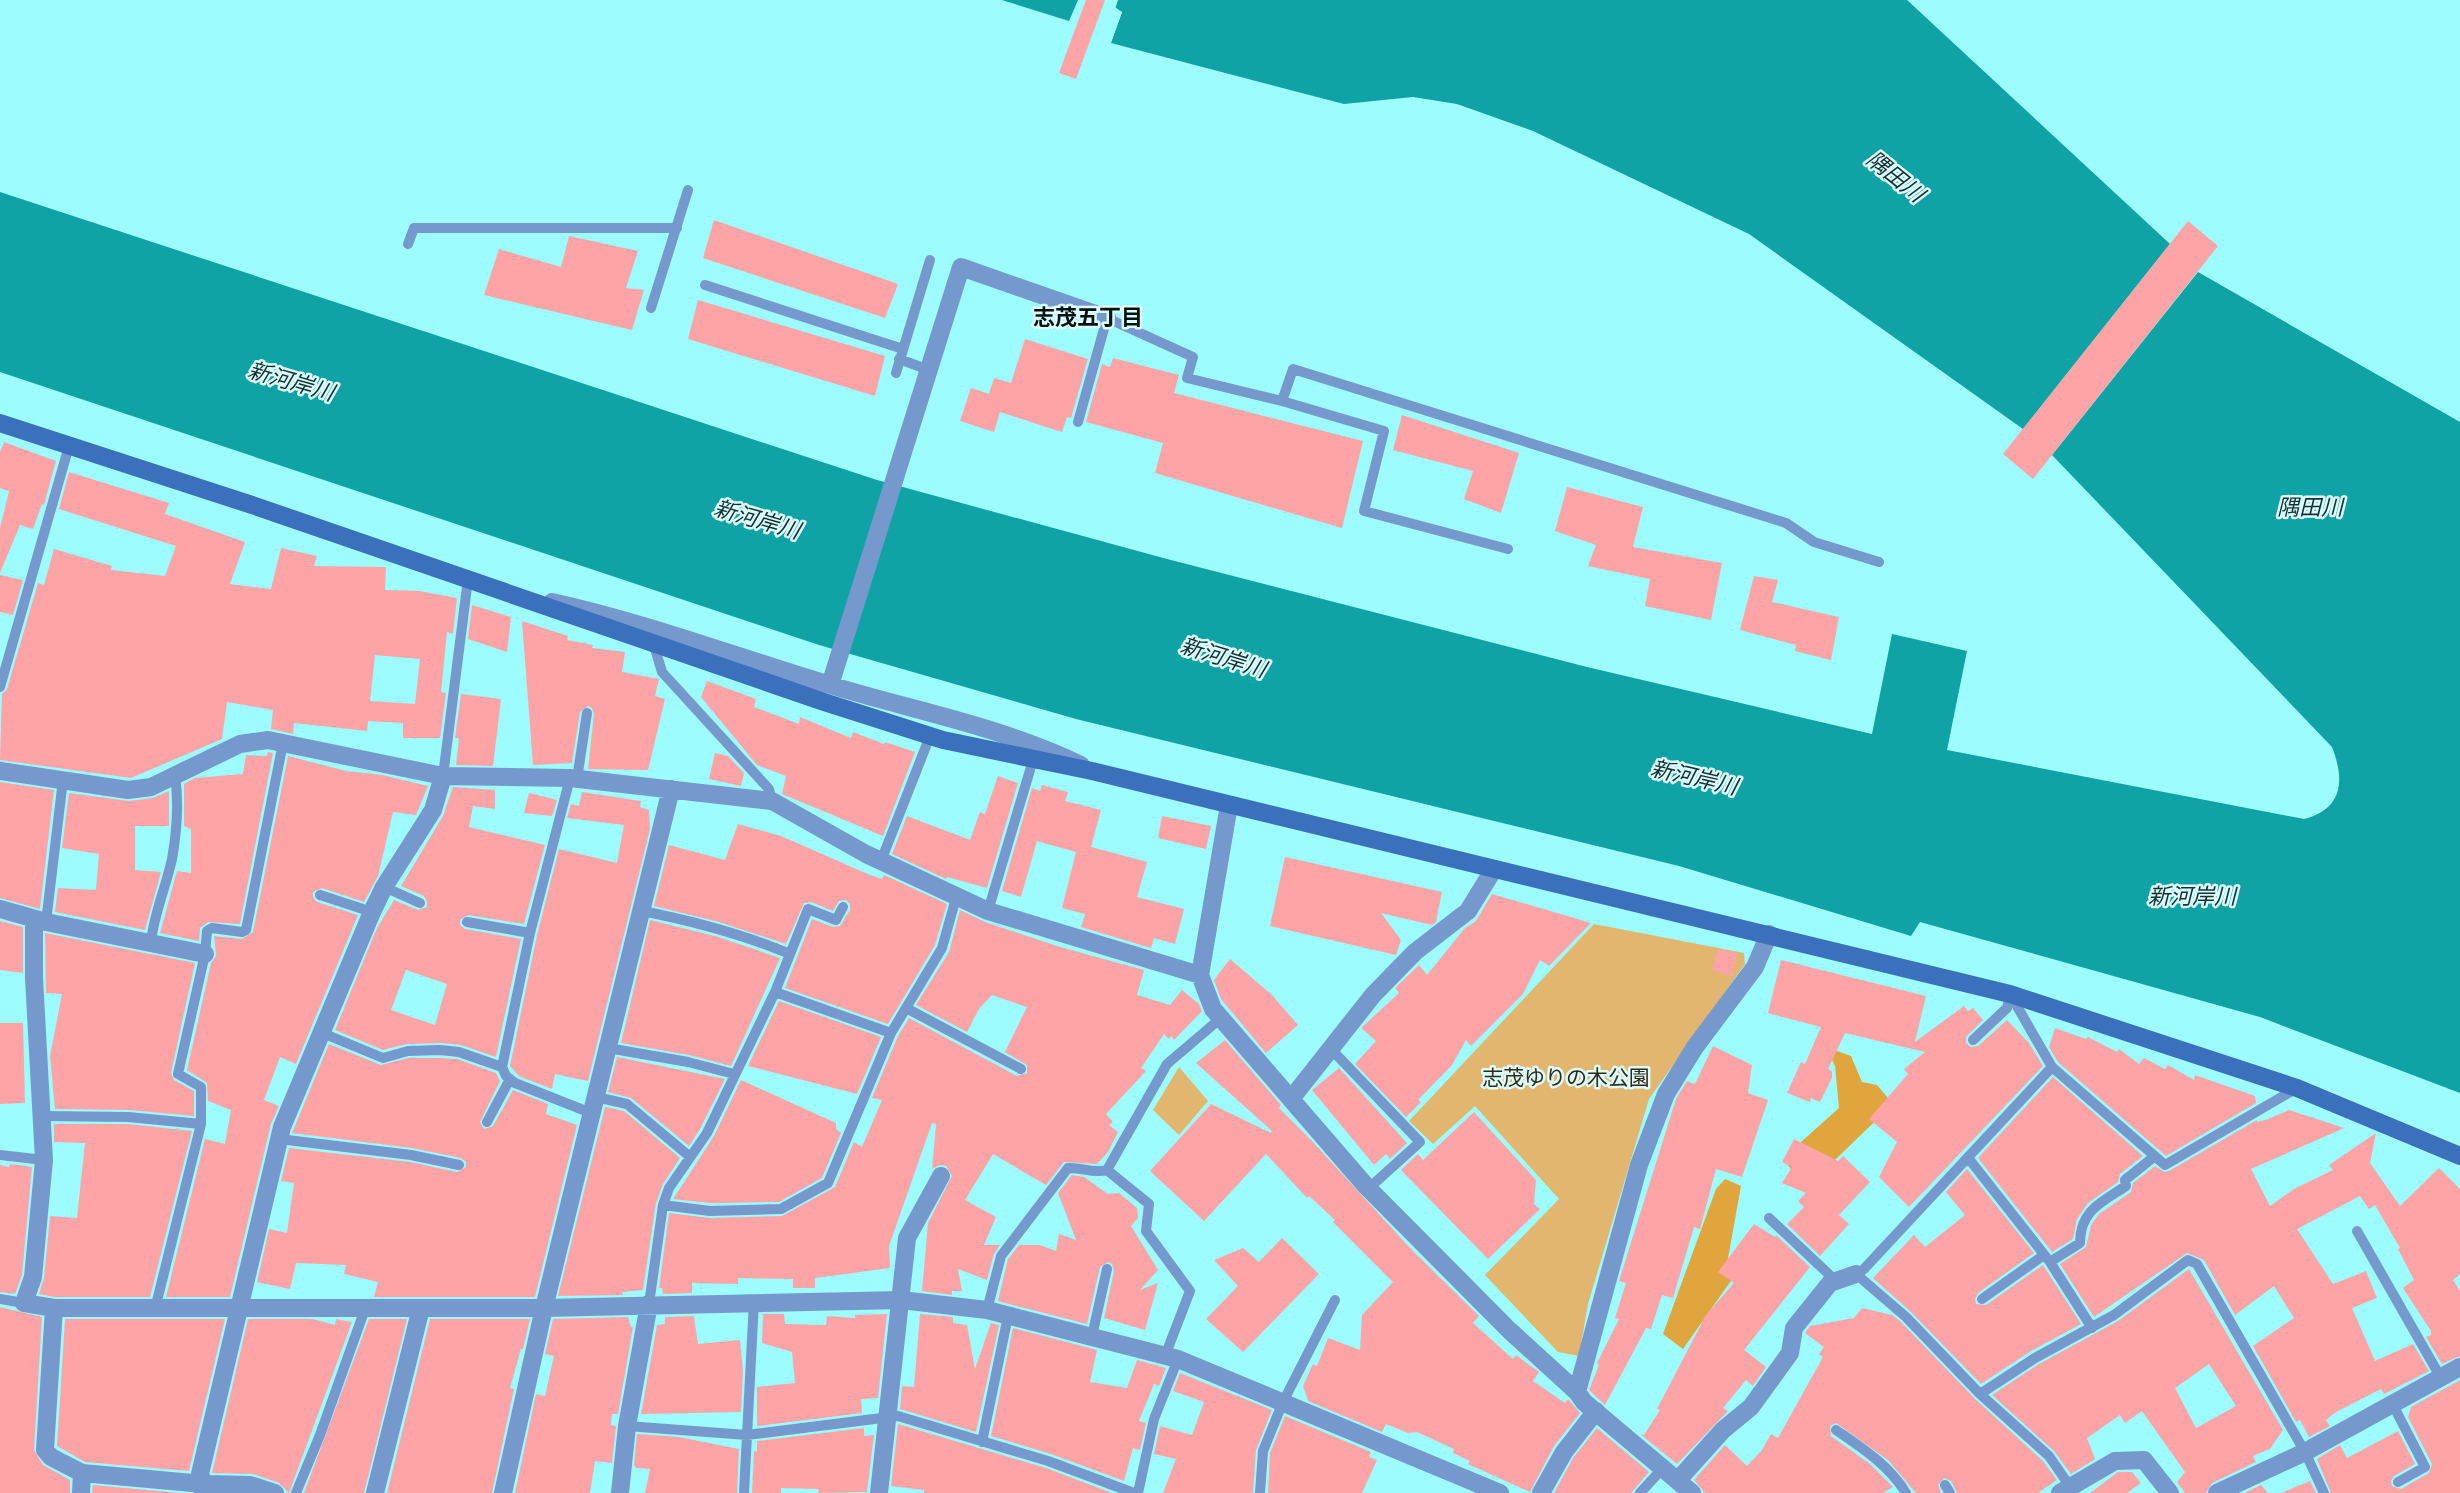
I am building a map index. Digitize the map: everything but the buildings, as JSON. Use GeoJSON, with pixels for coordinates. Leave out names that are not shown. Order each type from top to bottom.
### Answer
{"type":"FeatureCollection","features":[{"type":"Feature","properties":{"kind":"street"},"geometry":{"type":"LineString","coordinates":[[830,685],[961,267],[1107,318]]}},
{"type":"Feature","properties":{"kind":"street"},"geometry":{"type":"LineString","coordinates":[[0,423],[512,592],[930,736],[1092,771],[2010,994],[2297,1088],[2460,1156]]}},
{"type":"Feature","properties":{"kind":"street"},"geometry":{"type":"LineString","coordinates":[[512,592],[602,613],[673,633],[830,685],[1037,744],[1092,771]]}},
{"type":"Feature","properties":{"kind":"street"},"geometry":{"type":"LineString","coordinates":[[0,771],[128,790],[151,787],[240,744],[268,740],[444,776],[573,778],[772,801],[881,861],[956,898],[988,911],[1200,975]]}},
{"type":"Feature","properties":{"kind":"street"},"geometry":{"type":"LineString","coordinates":[[204,1489],[200,1474],[279,1139],[320,1032],[372,912],[384,887],[433,810],[444,776]]}},
{"type":"Feature","properties":{"kind":"street"},"geometry":{"type":"LineString","coordinates":[[503,1493],[544,1308],[671,789]]}},
{"type":"Feature","properties":{"kind":"street"},"geometry":{"type":"LineString","coordinates":[[1228,805],[1200,975],[1213,1009],[1369,1188],[1509,1330],[1596,1411],[1692,1493]]}},
{"type":"Feature","properties":{"kind":"street"},"geometry":{"type":"LineString","coordinates":[[1291,1099],[1373,995],[1415,952],[1468,911],[1494,869]]}},
{"type":"Feature","properties":{"kind":"street"},"geometry":{"type":"LineString","coordinates":[[0,909],[40,920],[205,954]]}},
{"type":"Feature","properties":{"kind":"street"},"geometry":{"type":"LineString","coordinates":[[40,920],[34,978],[44,1160],[33,1276],[24,1303],[54,1308],[240,1310],[544,1308],[754,1301],[901,1300],[987,1310],[1172,1357],[1500,1493]]}},
{"type":"Feature","properties":{"kind":"street"},"geometry":{"type":"LineString","coordinates":[[1577,1392],[1639,1165],[1666,1094],[1695,1047],[1755,968],[1769,934]]}},
{"type":"Feature","properties":{"kind":"street"},"geometry":{"type":"LineString","coordinates":[[879,1493],[907,1238],[941,1176]]}},
{"type":"Feature","properties":{"kind":"street"},"geometry":{"type":"LineString","coordinates":[[1678,1480],[1723,1430],[1751,1407],[1790,1353],[1794,1328],[1830,1283],[1856,1274]]}},
{"type":"Feature","properties":{"kind":"street"},"geometry":{"type":"LineString","coordinates":[[620,1493],[627,1426],[649,1304]]}},
{"type":"Feature","properties":{"kind":"street"},"geometry":{"type":"LineString","coordinates":[[54,1308],[45,1450],[51,1457],[82,1473],[204,1489],[250,1485],[275,1493]]}},
{"type":"Feature","properties":{"kind":"street"},"geometry":{"type":"LineString","coordinates":[[375,1493],[421,1308]]}},
{"type":"Feature","properties":{"kind":"street"},"geometry":{"type":"LineString","coordinates":[[2217,1493],[2305,1452],[2460,1367]]}},
{"type":"Feature","properties":{"kind":"street"},"geometry":{"type":"LineString","coordinates":[[1541,1493],[1564,1452],[1596,1411]]}},
{"type":"Feature","properties":{"kind":"street"},"geometry":{"type":"LineString","coordinates":[[2066,1490],[2115,1461],[2144,1460],[2170,1493]]}},
{"type":"Feature","properties":{"kind":"street"},"geometry":{"type":"LineString","coordinates":[[81,1493],[82,1473]]}},
{"type":"Feature","properties":{"kind":"lane"},"geometry":{"type":"LineString","coordinates":[[651,308],[688,190]]}},
{"type":"Feature","properties":{"kind":"lane"},"geometry":{"type":"LineString","coordinates":[[408,244],[414,228],[677,228]]}},
{"type":"Feature","properties":{"kind":"lane"},"geometry":{"type":"LineString","coordinates":[[896,373],[930,260]]}},
{"type":"Feature","properties":{"kind":"lane"},"geometry":{"type":"LineString","coordinates":[[705,285],[901,354],[929,370]]}},
{"type":"Feature","properties":{"kind":"lane"},"geometry":{"type":"LineString","coordinates":[[1078,422],[1107,318],[1193,357],[1187,378],[1282,401],[1384,431],[1364,511],[1508,549]]}},
{"type":"Feature","properties":{"kind":"lane"},"geometry":{"type":"LineString","coordinates":[[1282,401],[1293,369],[1775,520],[1786,524],[1814,543],[1879,562]]}},
{"type":"Feature","properties":{"kind":"lane"},"geometry":{"type":"LineString","coordinates":[[0,687],[69,446]]}},
{"type":"Feature","properties":{"kind":"lane"},"geometry":{"type":"LineString","coordinates":[[444,776],[468,579]]}},
{"type":"Feature","properties":{"kind":"lane"},"geometry":{"type":"LineString","coordinates":[[653,642],[662,672],[769,789],[772,801]]}},
{"type":"Feature","properties":{"kind":"lane"},"geometry":{"type":"LineString","coordinates":[[502,1067],[531,933],[573,778],[587,713]]}},
{"type":"Feature","properties":{"kind":"lane"},"geometry":{"type":"LineString","coordinates":[[881,861],[930,736]]}},
{"type":"Feature","properties":{"kind":"lane"},"geometry":{"type":"LineString","coordinates":[[155,1309],[201,1124],[201,1088],[178,1074],[209,929],[246,930],[283,743]]}},
{"type":"Feature","properties":{"kind":"lane"},"geometry":{"type":"LineString","coordinates":[[988,911],[1033,760]]}},
{"type":"Feature","properties":{"kind":"lane"},"geometry":{"type":"LineString","coordinates":[[151,942],[154,917],[172,861],[179,803],[176,775]]}},
{"type":"Feature","properties":{"kind":"lane"},"geometry":{"type":"LineString","coordinates":[[40,920],[63,780]]}},
{"type":"Feature","properties":{"kind":"lane"},"geometry":{"type":"LineString","coordinates":[[384,887],[420,903]]}},
{"type":"Feature","properties":{"kind":"lane"},"geometry":{"type":"LineString","coordinates":[[320,895],[372,912]]}},
{"type":"Feature","properties":{"kind":"lane"},"geometry":{"type":"LineString","coordinates":[[663,1205],[710,1211],[781,1209],[828,1183],[891,1033],[942,948],[956,898]]}},
{"type":"Feature","properties":{"kind":"lane"},"geometry":{"type":"LineString","coordinates":[[649,1304],[663,1205],[669,1188],[706,1133],[775,992],[808,909],[836,920],[843,907]]}},
{"type":"Feature","properties":{"kind":"lane"},"geometry":{"type":"LineString","coordinates":[[642,911],[695,921],[790,954]]}},
{"type":"Feature","properties":{"kind":"lane"},"geometry":{"type":"LineString","coordinates":[[467,922],[531,933]]}},
{"type":"Feature","properties":{"kind":"lane"},"geometry":{"type":"LineString","coordinates":[[775,992],[891,1033]]}},
{"type":"Feature","properties":{"kind":"lane"},"geometry":{"type":"LineString","coordinates":[[1973,1040],[2007,1008],[2010,994]]}},
{"type":"Feature","properties":{"kind":"lane"},"geometry":{"type":"LineString","coordinates":[[2010,994],[2052,1067],[2165,1165],[2297,1088]]}},
{"type":"Feature","properties":{"kind":"lane"},"geometry":{"type":"LineString","coordinates":[[906,1008],[1021,1069]]}},
{"type":"Feature","properties":{"kind":"lane"},"geometry":{"type":"LineString","coordinates":[[987,1310],[1001,1256],[1068,1168],[1077,1167],[1098,1173],[1107,1170],[1167,1064],[1221,1018]]}},
{"type":"Feature","properties":{"kind":"lane"},"geometry":{"type":"LineString","coordinates":[[320,1032],[383,1058],[408,1051],[459,1052],[502,1067],[510,1079],[593,1105],[627,1104],[689,1156]]}},
{"type":"Feature","properties":{"kind":"lane"},"geometry":{"type":"LineString","coordinates":[[608,1048],[688,1062],[734,1074]]}},
{"type":"Feature","properties":{"kind":"lane"},"geometry":{"type":"LineString","coordinates":[[1331,1048],[1420,1142],[1369,1188]]}},
{"type":"Feature","properties":{"kind":"lane"},"geometry":{"type":"LineString","coordinates":[[2052,1067],[1969,1159],[1864,1269],[1856,1274],[1906,1317],[1980,1395],[2049,1456],[2066,1490]]}},
{"type":"Feature","properties":{"kind":"lane"},"geometry":{"type":"LineString","coordinates":[[487,1122],[510,1079]]}},
{"type":"Feature","properties":{"kind":"lane"},"geometry":{"type":"LineString","coordinates":[[43,1116],[128,1117],[201,1124]]}},
{"type":"Feature","properties":{"kind":"lane"},"geometry":{"type":"LineString","coordinates":[[279,1139],[411,1155],[459,1165]]}},
{"type":"Feature","properties":{"kind":"lane"},"geometry":{"type":"LineString","coordinates":[[0,1155],[44,1160]]}},
{"type":"Feature","properties":{"kind":"lane"},"geometry":{"type":"LineString","coordinates":[[1982,1299],[2047,1259],[2080,1243],[2080,1232],[2088,1214],[2126,1186],[2125,1180],[2155,1156]]}},
{"type":"Feature","properties":{"kind":"lane"},"geometry":{"type":"LineString","coordinates":[[1969,1159],[2047,1259],[2092,1328]]}},
{"type":"Feature","properties":{"kind":"lane"},"geometry":{"type":"LineString","coordinates":[[627,1426],[747,1435],[886,1415],[898,1416],[1048,1461],[1136,1493],[1190,1291],[1146,1230],[1149,1204],[1107,1170]]}},
{"type":"Feature","properties":{"kind":"lane"},"geometry":{"type":"LineString","coordinates":[[1768,1218],[1836,1281]]}},
{"type":"Feature","properties":{"kind":"lane"},"geometry":{"type":"LineString","coordinates":[[2357,1231],[2441,1378]]}},
{"type":"Feature","properties":{"kind":"lane"},"geometry":{"type":"LineString","coordinates":[[1980,1395],[2035,1358],[2092,1328],[2187,1260],[2197,1264],[2305,1452],[2324,1493]]}},
{"type":"Feature","properties":{"kind":"lane"},"geometry":{"type":"LineString","coordinates":[[1092,1336],[1107,1269]]}},
{"type":"Feature","properties":{"kind":"lane"},"geometry":{"type":"LineString","coordinates":[[0,1299],[24,1303]]}},
{"type":"Feature","properties":{"kind":"lane"},"geometry":{"type":"LineString","coordinates":[[1260,1493],[1263,1451],[1283,1402],[1335,1300]]}},
{"type":"Feature","properties":{"kind":"lane"},"geometry":{"type":"LineString","coordinates":[[744,1493],[754,1301]]}},
{"type":"Feature","properties":{"kind":"lane"},"geometry":{"type":"LineString","coordinates":[[296,1493],[320,1435],[365,1309]]}},
{"type":"Feature","properties":{"kind":"lane"},"geometry":{"type":"LineString","coordinates":[[982,1443],[1008,1316]]}},
{"type":"Feature","properties":{"kind":"lane"},"geometry":{"type":"LineString","coordinates":[[2393,1405],[2425,1467],[2398,1482]]}},
{"type":"Feature","properties":{"kind":"lane"},"geometry":{"type":"LineString","coordinates":[[1836,1431],[1873,1456],[1900,1482],[1906,1493]]}},
{"type":"Feature","properties":{"kind":"lane"},"geometry":{"type":"LineString","coordinates":[[1640,1493],[1664,1468]]}},
{"type":"Feature","properties":{"kind":"green space","name":"志茂ゆりの木公園"},"geometry":{"type":"Polygon","coordinates":[[[1594,924],[1744,953],[1745,964],[1649,1099],[1588,1304],[1579,1356],[1558,1352],[1485,1275],[1559,1199],[1475,1106],[1433,1144],[1409,1121],[1594,924]]]}},
{"type":"Feature","properties":{"kind":"green space"},"geometry":{"type":"Polygon","coordinates":[[[1179,1067],[1208,1101],[1179,1135],[1153,1110],[1179,1067]]]}},
{"type":"Feature","properties":{"kind":"shaded area"},"geometry":{"type":"Polygon","coordinates":[[[1826,1047],[1851,1056],[1862,1082],[1877,1085],[1893,1104],[1813,1181],[1800,1184],[1787,1163],[1801,1142],[1839,1108],[1835,1066],[1826,1047]]]}},
{"type":"Feature","properties":{"kind":"shaded area"},"geometry":{"type":"Polygon","coordinates":[[[1725,1179],[1741,1186],[1727,1264],[1735,1275],[1683,1349],[1663,1334],[1716,1189],[1725,1179]]]}},
{"type":"Feature","properties":{"kind":"water"},"geometry":{"type":"Polygon","coordinates":[[[1002,0],[1078,0],[1069,21],[1002,0]]]}},
{"type":"Feature","properties":{"kind":"water","name":"隅田川"},"geometry":{"type":"Polygon","coordinates":[[[1105,0],[1907,0],[2170,244],[2023,429],[1749,234],[1533,131],[1457,104],[1413,97],[1344,104],[1111,43],[1122,12],[1105,0]]]}},
{"type":"Feature","properties":{"kind":"water","name":"新河岸川"},"geometry":{"type":"Polygon","coordinates":[[[0,192],[877,480],[1167,559],[1587,667],[1872,734],[1892,634],[1967,651],[1947,750],[2304,819],[2327,808],[2338,792],[2339,771],[2332,747],[2052,455],[2198,272],[2460,422],[2460,1093],[2260,1017],[1920,922],[1911,936],[1679,866],[1076,719],[819,645],[0,372],[0,192]]]}},
{"type":"Feature","properties":{"kind":"pier"},"geometry":{"type":"Polygon","coordinates":[[[1105,0],[1118,0],[1115,9],[1122,12],[1110,45],[1108,42],[1118,14],[1102,6],[1105,0]]]}},
{"type":"Feature","properties":{"kind":"district","name":"志茂五丁目"},"geometry":{"type":"Point","coordinates":[1088,318]}}]}
